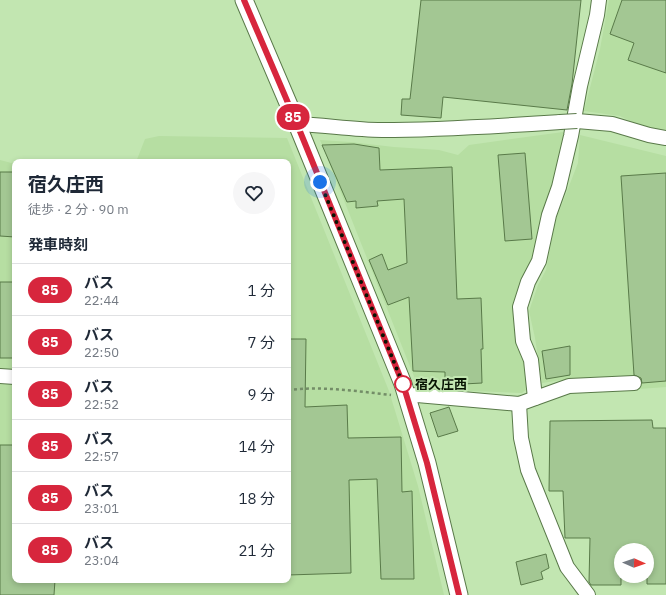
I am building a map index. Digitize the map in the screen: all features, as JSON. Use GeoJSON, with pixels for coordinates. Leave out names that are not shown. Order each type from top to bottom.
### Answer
{"type":"FeatureCollection","features":[{"type":"Feature","properties":{"kind":"street"},"geometry":{"type":"LineString","coordinates":[[244,0],[297,124],[407,396],[427,463],[459,595]]}},
{"type":"Feature","properties":{"kind":"street"},"geometry":{"type":"LineString","coordinates":[[535,398],[531,360],[523,341],[520,307],[528,282],[539,261],[549,215],[559,187],[599,0]]}},
{"type":"Feature","properties":{"kind":"street"},"geometry":{"type":"LineString","coordinates":[[297,124],[316,124],[381,130],[462,128],[577,121],[612,124],[649,135],[666,138]]}},
{"type":"Feature","properties":{"kind":"street"},"geometry":{"type":"LineString","coordinates":[[0,376],[12,377]]}},
{"type":"Feature","properties":{"kind":"street"},"geometry":{"type":"LineString","coordinates":[[407,396],[417,395],[519,404],[569,386],[634,384]]}},
{"type":"Feature","properties":{"kind":"street"},"geometry":{"type":"LineString","coordinates":[[519,404],[521,438],[528,470],[567,567],[588,595]]}},
{"type":"Feature","properties":{"kind":"path"},"geometry":{"type":"LineString","coordinates":[[291,390],[309,388],[334,389],[407,396]]}},
{"type":"Feature","properties":{"kind":"shaded area"},"geometry":{"type":"Polygon","coordinates":[[[609,0],[666,0],[666,133],[634,123],[620,116],[584,111],[600,49],[609,0]]]}},
{"type":"Feature","properties":{"kind":"shaded area"},"geometry":{"type":"Polygon","coordinates":[[[563,132],[566,143],[538,248],[519,291],[527,389],[522,393],[419,389],[320,140],[439,150],[458,155],[469,145],[563,132]]]}},
{"type":"Feature","properties":{"kind":"shaded area"},"geometry":{"type":"Polygon","coordinates":[[[580,135],[666,156],[666,387],[639,389],[606,380],[575,378],[542,383],[529,311],[538,285],[546,270],[555,222],[578,163],[580,135]]]}},
{"type":"Feature","properties":{"kind":"shaded area"},"geometry":{"type":"Polygon","coordinates":[[[159,136],[287,138],[389,391],[418,486],[444,595],[0,595],[0,160],[12,163],[12,583],[291,583],[291,159],[137,159],[145,139],[159,136]]]}},
{"type":"Feature","properties":{"kind":"building"},"geometry":{"type":"Polygon","coordinates":[[[421,0],[581,0],[572,84],[567,110],[443,97],[441,118],[401,115],[402,99],[410,99],[421,0]]]}},
{"type":"Feature","properties":{"kind":"building"},"geometry":{"type":"Polygon","coordinates":[[[622,0],[666,0],[666,73],[628,60],[634,43],[610,34],[622,0]]]}},
{"type":"Feature","properties":{"kind":"building"},"geometry":{"type":"Polygon","coordinates":[[[354,144],[379,148],[380,170],[452,167],[457,299],[481,298],[483,349],[481,349],[482,383],[445,385],[445,372],[413,371],[409,297],[388,305],[369,260],[382,254],[388,270],[407,263],[404,199],[377,201],[378,206],[356,208],[356,201],[347,202],[322,145],[354,144]]]}},
{"type":"Feature","properties":{"kind":"building"},"geometry":{"type":"Polygon","coordinates":[[[525,153],[532,239],[505,241],[498,155],[525,153]]]}},
{"type":"Feature","properties":{"kind":"building"},"geometry":{"type":"Polygon","coordinates":[[[0,172],[12,172],[12,237],[0,236],[0,172]]]}},
{"type":"Feature","properties":{"kind":"building"},"geometry":{"type":"Polygon","coordinates":[[[666,173],[666,381],[642,383],[641,378],[634,375],[621,176],[666,173]]]}},
{"type":"Feature","properties":{"kind":"building"},"geometry":{"type":"Polygon","coordinates":[[[0,282],[12,282],[12,358],[0,358],[0,282]]]}},
{"type":"Feature","properties":{"kind":"building"},"geometry":{"type":"Polygon","coordinates":[[[291,339],[306,339],[305,407],[347,405],[348,438],[401,437],[402,492],[412,491],[414,579],[381,579],[377,479],[349,480],[351,573],[291,575],[291,339]]]}},
{"type":"Feature","properties":{"kind":"building"},"geometry":{"type":"Polygon","coordinates":[[[570,346],[570,375],[546,379],[542,351],[570,346]]]}},
{"type":"Feature","properties":{"kind":"building"},"geometry":{"type":"Polygon","coordinates":[[[449,407],[458,431],[438,437],[430,413],[449,407]]]}},
{"type":"Feature","properties":{"kind":"building"},"geometry":{"type":"Polygon","coordinates":[[[652,420],[653,428],[666,428],[666,584],[647,584],[654,583],[654,543],[614,543],[614,583],[621,583],[621,585],[591,585],[589,582],[590,538],[565,538],[563,491],[549,491],[550,421],[652,420]]]}},
{"type":"Feature","properties":{"kind":"building"},"geometry":{"type":"Polygon","coordinates":[[[0,445],[12,445],[12,583],[55,583],[54,595],[0,595],[0,445]]]}},
{"type":"Feature","properties":{"kind":"building"},"geometry":{"type":"Polygon","coordinates":[[[546,554],[549,568],[541,572],[543,579],[521,585],[516,562],[546,554]]]}},
{"type":"Feature","properties":{"kind":"bus line","name":"85"},"geometry":{"type":"LineString","coordinates":[[244,0],[297,124],[403,384],[427,463],[459,595]]}},
{"type":"Feature","properties":{"kind":"place","name":"宿久庄西"},"geometry":{"type":"Point","coordinates":[403,384]}},
{"type":"Feature","properties":{"kind":"route"},"geometry":{"type":"LineString","coordinates":[[320,182],[403,384]]}}]}
